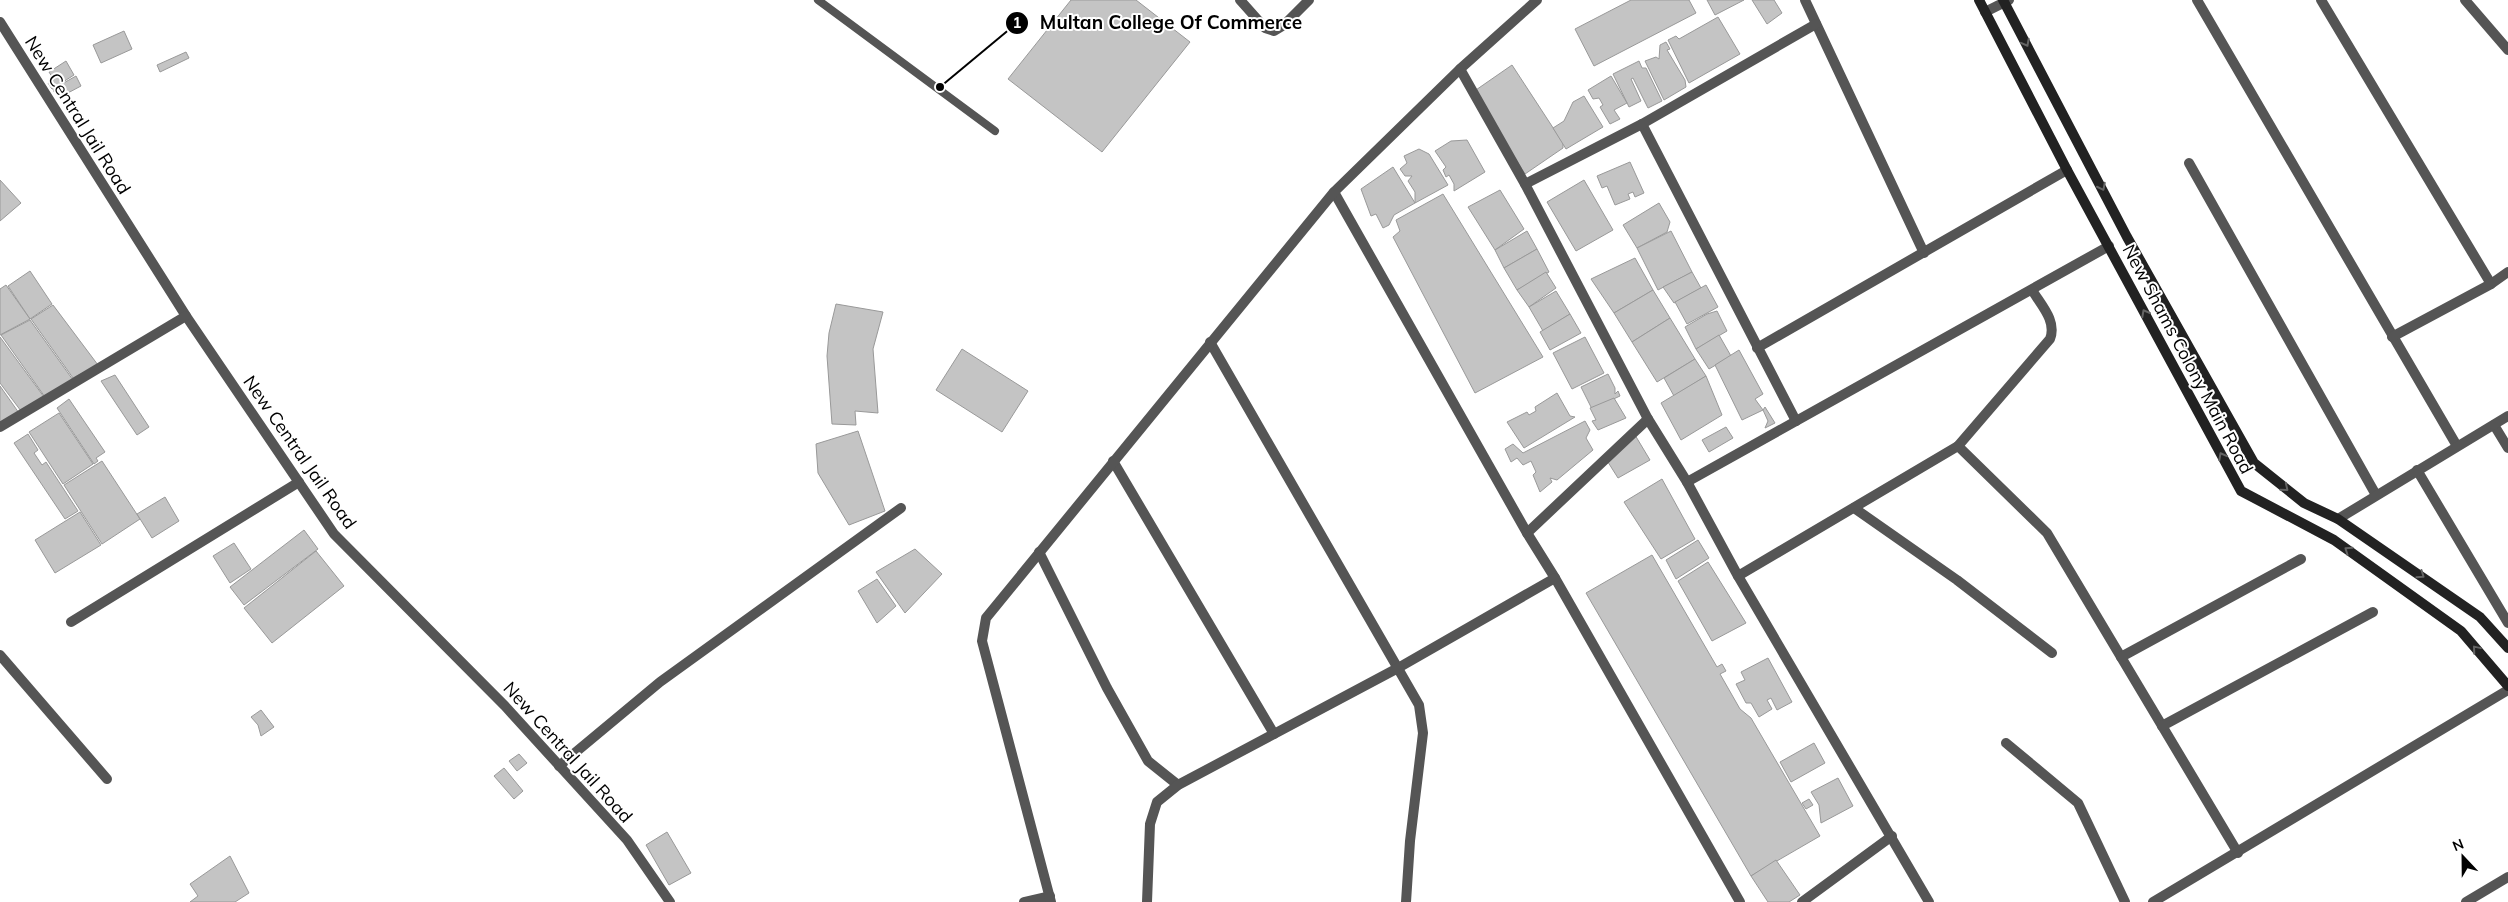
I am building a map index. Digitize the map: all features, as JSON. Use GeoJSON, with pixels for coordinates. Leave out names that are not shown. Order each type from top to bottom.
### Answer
{"type":"FeatureCollection","features":[{"type":"Feature","properties":{"kind":"main road","name":"New Shams Colony Main Road"},"geometry":{"type":"LineString","coordinates":[[1980,0],[2067,170],[2241,491],[2334,540],[2461,630],[2508,686]]}},
{"type":"Feature","properties":{"kind":"main road","name":"New Shams Colony Main Road"},"geometry":{"type":"LineString","coordinates":[[2005,1],[2127,237],[2254,463],[2304,503],[2338,519],[2480,617],[2508,648]]}},
{"type":"Feature","properties":{"kind":"street"},"geometry":{"type":"LineString","coordinates":[[1240,0],[1265,28],[1274,31],[1284,25],[1309,0]]}},
{"type":"Feature","properties":{"kind":"street"},"geometry":{"type":"LineString","coordinates":[[1024,902],[1051,899],[982,641],[986,618],[1334,192],[1460,69],[1537,0]]}},
{"type":"Feature","properties":{"kind":"street"},"geometry":{"type":"LineString","coordinates":[[1805,0],[1924,253]]}},
{"type":"Feature","properties":{"kind":"street"},"geometry":{"type":"LineString","coordinates":[[2197,0],[2457,446]]}},
{"type":"Feature","properties":{"kind":"street"},"geometry":{"type":"LineString","coordinates":[[2321,0],[2491,284]]}},
{"type":"Feature","properties":{"kind":"street"},"geometry":{"type":"LineString","coordinates":[[2465,0],[2508,50]]}},
{"type":"Feature","properties":{"kind":"street"},"geometry":{"type":"LineString","coordinates":[[1985,12],[2005,1]]}},
{"type":"Feature","properties":{"kind":"street","name":"New Central Jail Road"},"geometry":{"type":"LineString","coordinates":[[0,22],[186,316],[334,534],[506,706],[627,840],[670,902]]}},
{"type":"Feature","properties":{"kind":"street"},"geometry":{"type":"LineString","coordinates":[[1525,184],[1642,124],[1816,24]]}},
{"type":"Feature","properties":{"kind":"street"},"geometry":{"type":"LineString","coordinates":[[1460,69],[1525,184],[1648,419],[1687,482],[1738,576],[1929,902]]}},
{"type":"Feature","properties":{"kind":"street"},"geometry":{"type":"LineString","coordinates":[[1642,124],[1796,421]]}},
{"type":"Feature","properties":{"kind":"street"},"geometry":{"type":"LineString","coordinates":[[2189,163],[2376,495]]}},
{"type":"Feature","properties":{"kind":"street"},"geometry":{"type":"LineString","coordinates":[[1757,348],[2067,170]]}},
{"type":"Feature","properties":{"kind":"street"},"geometry":{"type":"LineString","coordinates":[[1334,192],[1526,533],[1555,578],[1740,902]]}},
{"type":"Feature","properties":{"kind":"street"},"geometry":{"type":"LineString","coordinates":[[1687,482],[2109,246]]}},
{"type":"Feature","properties":{"kind":"street"},"geometry":{"type":"LineString","coordinates":[[2392,337],[2491,284],[2508,272]]}},
{"type":"Feature","properties":{"kind":"street"},"geometry":{"type":"LineString","coordinates":[[1738,576],[1958,446],[2050,339],[2053,330],[2050,318],[2032,290]]}},
{"type":"Feature","properties":{"kind":"street"},"geometry":{"type":"LineString","coordinates":[[0,427],[186,316]]}},
{"type":"Feature","properties":{"kind":"street"},"geometry":{"type":"LineString","coordinates":[[1210,342],[1419,705],[1423,732],[1410,841],[1406,902]]}},
{"type":"Feature","properties":{"kind":"street"},"geometry":{"type":"LineString","coordinates":[[2338,519],[2508,416]]}},
{"type":"Feature","properties":{"kind":"street"},"geometry":{"type":"LineString","coordinates":[[1526,533],[1648,419]]}},
{"type":"Feature","properties":{"kind":"street"},"geometry":{"type":"LineString","coordinates":[[2494,425],[2508,448]]}},
{"type":"Feature","properties":{"kind":"street"},"geometry":{"type":"LineString","coordinates":[[1958,446],[2046,533],[2238,853]]}},
{"type":"Feature","properties":{"kind":"street"},"geometry":{"type":"LineString","coordinates":[[1113,461],[1274,734]]}},
{"type":"Feature","properties":{"kind":"street"},"geometry":{"type":"LineString","coordinates":[[2417,470],[2508,623]]}},
{"type":"Feature","properties":{"kind":"street"},"geometry":{"type":"LineString","coordinates":[[71,622],[299,482]]}},
{"type":"Feature","properties":{"kind":"street"},"geometry":{"type":"LineString","coordinates":[[559,766],[660,682],[901,508]]}},
{"type":"Feature","properties":{"kind":"street"},"geometry":{"type":"LineString","coordinates":[[1854,508],[1957,580],[2052,653]]}},
{"type":"Feature","properties":{"kind":"street"},"geometry":{"type":"LineString","coordinates":[[1039,552],[1107,688],[1148,761],[1178,785]]}},
{"type":"Feature","properties":{"kind":"street"},"geometry":{"type":"LineString","coordinates":[[2121,657],[2301,559]]}},
{"type":"Feature","properties":{"kind":"street"},"geometry":{"type":"LineString","coordinates":[[1147,902],[1150,824],[1157,802],[1178,785],[1398,668],[1555,578]]}},
{"type":"Feature","properties":{"kind":"street"},"geometry":{"type":"LineString","coordinates":[[2162,726],[2373,612]]}},
{"type":"Feature","properties":{"kind":"street"},"geometry":{"type":"LineString","coordinates":[[0,655],[107,778]]}},
{"type":"Feature","properties":{"kind":"street"},"geometry":{"type":"LineString","coordinates":[[2153,902],[2238,853],[2508,690]]}},
{"type":"Feature","properties":{"kind":"street"},"geometry":{"type":"LineString","coordinates":[[2006,742],[2078,803],[2125,902]]}},
{"type":"Feature","properties":{"kind":"street"},"geometry":{"type":"LineString","coordinates":[[1802,902],[1892,836]]}},
{"type":"Feature","properties":{"kind":"street"},"geometry":{"type":"LineString","coordinates":[[2469,901],[2508,877]]}},
{"type":"Feature","properties":{"kind":"lane"},"geometry":{"type":"LineString","coordinates":[[818,0],[995,131]]}},
{"type":"Feature","properties":{"kind":"building"},"geometry":{"type":"Polygon","coordinates":[[[1071,0],[1136,0],[1190,42],[1102,152],[1008,79],[1071,0]]]}},
{"type":"Feature","properties":{"kind":"building"},"geometry":{"type":"Polygon","coordinates":[[[1631,0],[1689,0],[1696,13],[1594,66],[1575,29],[1631,0]]]}},
{"type":"Feature","properties":{"kind":"building"},"geometry":{"type":"Polygon","coordinates":[[[1707,0],[1744,0],[1715,15],[1707,0]]]}},
{"type":"Feature","properties":{"kind":"building"},"geometry":{"type":"Polygon","coordinates":[[[1752,0],[1774,0],[1782,13],[1767,24],[1752,0]]]}},
{"type":"Feature","properties":{"kind":"building"},"geometry":{"type":"Polygon","coordinates":[[[1718,17],[1740,54],[1689,83],[1668,40],[1676,36],[1679,39],[1718,17]]]}},
{"type":"Feature","properties":{"kind":"building"},"geometry":{"type":"Polygon","coordinates":[[[124,31],[132,49],[101,63],[93,45],[124,31]]]}},
{"type":"Feature","properties":{"kind":"building"},"geometry":{"type":"Polygon","coordinates":[[[1666,42],[1670,49],[1667,50],[1685,80],[1686,87],[1664,100],[1645,61],[1656,57],[1659,59],[1660,45],[1666,42]]]}},
{"type":"Feature","properties":{"kind":"building"},"geometry":{"type":"Polygon","coordinates":[[[186,52],[189,58],[160,72],[157,65],[186,52]]]}},
{"type":"Feature","properties":{"kind":"building"},"geometry":{"type":"Polygon","coordinates":[[[66,61],[74,75],[52,89],[48,83],[54,80],[49,72],[66,61]]]}},
{"type":"Feature","properties":{"kind":"building"},"geometry":{"type":"Polygon","coordinates":[[[1639,61],[1642,68],[1646,68],[1662,101],[1648,108],[1633,78],[1631,79],[1641,101],[1629,107],[1613,74],[1639,61]]]}},
{"type":"Feature","properties":{"kind":"building"},"geometry":{"type":"Polygon","coordinates":[[[1512,65],[1563,143],[1563,148],[1525,174],[1473,92],[1512,65]]]}},
{"type":"Feature","properties":{"kind":"building"},"geometry":{"type":"Polygon","coordinates":[[[76,76],[81,86],[64,95],[60,89],[54,92],[53,89],[76,76]]]}},
{"type":"Feature","properties":{"kind":"building"},"geometry":{"type":"Polygon","coordinates":[[[1611,76],[1627,103],[1614,110],[1620,119],[1610,124],[1600,107],[1603,105],[1599,98],[1593,99],[1588,90],[1611,76]]]}},
{"type":"Feature","properties":{"kind":"building"},"geometry":{"type":"Polygon","coordinates":[[[1584,96],[1603,127],[1566,149],[1553,128],[1564,121],[1573,102],[1584,96]]]}},
{"type":"Feature","properties":{"kind":"building"},"geometry":{"type":"Polygon","coordinates":[[[1467,140],[1485,172],[1454,191],[1454,184],[1449,175],[1446,177],[1443,170],[1446,167],[1435,151],[1451,141],[1467,140]]]}},
{"type":"Feature","properties":{"kind":"building"},"geometry":{"type":"Polygon","coordinates":[[[1419,149],[1429,154],[1448,185],[1415,203],[1415,192],[1408,181],[1412,176],[1405,176],[1400,169],[1407,163],[1404,156],[1419,149]]]}},
{"type":"Feature","properties":{"kind":"building"},"geometry":{"type":"Polygon","coordinates":[[[1630,162],[1644,193],[1635,197],[1633,192],[1628,194],[1630,199],[1615,205],[1607,186],[1602,188],[1597,176],[1630,162]]]}},
{"type":"Feature","properties":{"kind":"building"},"geometry":{"type":"Polygon","coordinates":[[[1393,167],[1415,203],[1394,215],[1389,225],[1383,228],[1376,214],[1371,216],[1361,189],[1393,167]]]}},
{"type":"Feature","properties":{"kind":"building"},"geometry":{"type":"Polygon","coordinates":[[[0,180],[21,203],[0,221],[0,180]]]}},
{"type":"Feature","properties":{"kind":"building"},"geometry":{"type":"Polygon","coordinates":[[[1584,180],[1613,230],[1576,251],[1547,202],[1584,180]]]}},
{"type":"Feature","properties":{"kind":"building"},"geometry":{"type":"Polygon","coordinates":[[[1500,190],[1524,229],[1495,250],[1468,207],[1500,190]]]}},
{"type":"Feature","properties":{"kind":"building"},"geometry":{"type":"Polygon","coordinates":[[[1443,194],[1543,357],[1475,393],[1393,237],[1400,231],[1396,220],[1443,194]]]}},
{"type":"Feature","properties":{"kind":"building"},"geometry":{"type":"Polygon","coordinates":[[[1659,203],[1670,222],[1667,232],[1637,248],[1623,225],[1659,203]]]}},
{"type":"Feature","properties":{"kind":"building"},"geometry":{"type":"Polygon","coordinates":[[[1527,231],[1537,249],[1504,268],[1495,250],[1527,231]]]}},
{"type":"Feature","properties":{"kind":"building"},"geometry":{"type":"Polygon","coordinates":[[[1671,231],[1692,272],[1658,290],[1637,248],[1671,231]]]}},
{"type":"Feature","properties":{"kind":"building"},"geometry":{"type":"Polygon","coordinates":[[[1537,249],[1549,272],[1517,290],[1504,268],[1537,249]]]}},
{"type":"Feature","properties":{"kind":"building"},"geometry":{"type":"Polygon","coordinates":[[[1635,258],[1653,290],[1614,313],[1591,279],[1635,258]]]}},
{"type":"Feature","properties":{"kind":"building"},"geometry":{"type":"Polygon","coordinates":[[[30,271],[52,304],[30,319],[8,286],[30,271]]]}},
{"type":"Feature","properties":{"kind":"building"},"geometry":{"type":"Polygon","coordinates":[[[1546,272],[1556,288],[1529,307],[1517,290],[1546,272]]]}},
{"type":"Feature","properties":{"kind":"building"},"geometry":{"type":"Polygon","coordinates":[[[1692,272],[1701,288],[1674,303],[1663,287],[1692,272]]]}},
{"type":"Feature","properties":{"kind":"building"},"geometry":{"type":"Polygon","coordinates":[[[6,285],[30,319],[0,335],[0,289],[6,285]]]}},
{"type":"Feature","properties":{"kind":"building"},"geometry":{"type":"Polygon","coordinates":[[[1706,285],[1718,307],[1687,324],[1675,302],[1706,285]]]}},
{"type":"Feature","properties":{"kind":"building"},"geometry":{"type":"Polygon","coordinates":[[[1653,290],[1670,318],[1632,342],[1614,313],[1653,290]]]}},
{"type":"Feature","properties":{"kind":"building"},"geometry":{"type":"Polygon","coordinates":[[[1556,291],[1570,314],[1543,331],[1529,307],[1556,291]]]}},
{"type":"Feature","properties":{"kind":"building"},"geometry":{"type":"Polygon","coordinates":[[[836,304],[883,312],[873,349],[878,413],[855,411],[856,425],[832,424],[827,356],[829,333],[836,304]]]}},
{"type":"Feature","properties":{"kind":"building"},"geometry":{"type":"Polygon","coordinates":[[[53,305],[98,365],[73,378],[31,319],[53,305]]]}},
{"type":"Feature","properties":{"kind":"building"},"geometry":{"type":"Polygon","coordinates":[[[1717,311],[1727,331],[1696,349],[1685,327],[1707,314],[1717,311]]]}},
{"type":"Feature","properties":{"kind":"building"},"geometry":{"type":"Polygon","coordinates":[[[1570,314],[1581,333],[1550,350],[1540,332],[1570,314]]]}},
{"type":"Feature","properties":{"kind":"building"},"geometry":{"type":"Polygon","coordinates":[[[1670,318],[1695,359],[1657,382],[1632,342],[1670,318]]]}},
{"type":"Feature","properties":{"kind":"building"},"geometry":{"type":"Polygon","coordinates":[[[30,320],[73,380],[45,397],[1,335],[30,320]]]}},
{"type":"Feature","properties":{"kind":"building"},"geometry":{"type":"Polygon","coordinates":[[[1719,335],[1731,356],[1709,369],[1696,349],[1719,335]]]}},
{"type":"Feature","properties":{"kind":"building"},"geometry":{"type":"Polygon","coordinates":[[[0,337],[44,397],[21,411],[0,383],[0,337]]]}},
{"type":"Feature","properties":{"kind":"building"},"geometry":{"type":"Polygon","coordinates":[[[1585,337],[1604,373],[1572,389],[1553,353],[1585,337]]]}},
{"type":"Feature","properties":{"kind":"building"},"geometry":{"type":"Polygon","coordinates":[[[962,349],[1028,391],[1002,432],[936,390],[962,349]]]}},
{"type":"Feature","properties":{"kind":"building"},"geometry":{"type":"Polygon","coordinates":[[[1739,350],[1763,394],[1755,399],[1763,410],[1742,420],[1715,365],[1739,350]]]}},
{"type":"Feature","properties":{"kind":"building"},"geometry":{"type":"Polygon","coordinates":[[[1695,359],[1706,376],[1674,396],[1664,378],[1695,359]]]}},
{"type":"Feature","properties":{"kind":"building"},"geometry":{"type":"Polygon","coordinates":[[[1608,374],[1615,388],[1615,394],[1618,391],[1620,396],[1592,409],[1581,387],[1608,374]]]}},
{"type":"Feature","properties":{"kind":"building"},"geometry":{"type":"Polygon","coordinates":[[[115,375],[149,427],[137,435],[101,381],[115,375]]]}},
{"type":"Feature","properties":{"kind":"building"},"geometry":{"type":"Polygon","coordinates":[[[1706,376],[1722,415],[1681,440],[1661,403],[1706,376]]]}},
{"type":"Feature","properties":{"kind":"building"},"geometry":{"type":"Polygon","coordinates":[[[0,386],[19,413],[0,424],[0,386]]]}},
{"type":"Feature","properties":{"kind":"building"},"geometry":{"type":"Polygon","coordinates":[[[1557,393],[1570,416],[1575,417],[1524,448],[1507,422],[1527,412],[1529,415],[1536,411],[1535,407],[1557,393]]]}},
{"type":"Feature","properties":{"kind":"building"},"geometry":{"type":"Polygon","coordinates":[[[1614,398],[1626,418],[1598,430],[1592,421],[1596,420],[1590,408],[1614,398]]]}},
{"type":"Feature","properties":{"kind":"building"},"geometry":{"type":"Polygon","coordinates":[[[69,399],[105,452],[96,458],[98,461],[94,464],[57,408],[69,399]]]}},
{"type":"Feature","properties":{"kind":"building"},"geometry":{"type":"Polygon","coordinates":[[[1765,407],[1775,423],[1765,428],[1768,421],[1763,410],[1765,407]]]}},
{"type":"Feature","properties":{"kind":"building"},"geometry":{"type":"Polygon","coordinates":[[[59,413],[93,464],[63,484],[29,432],[59,413]]]}},
{"type":"Feature","properties":{"kind":"building"},"geometry":{"type":"Polygon","coordinates":[[[1585,421],[1590,430],[1586,438],[1593,450],[1557,480],[1550,478],[1552,482],[1540,492],[1533,475],[1536,472],[1531,461],[1523,465],[1517,458],[1511,462],[1505,449],[1513,444],[1523,453],[1585,421]]]}},
{"type":"Feature","properties":{"kind":"building"},"geometry":{"type":"Polygon","coordinates":[[[1726,427],[1733,438],[1709,452],[1702,440],[1726,427]]]}},
{"type":"Feature","properties":{"kind":"building"},"geometry":{"type":"Polygon","coordinates":[[[858,431],[885,511],[849,525],[818,473],[816,444],[858,431]]]}},
{"type":"Feature","properties":{"kind":"building"},"geometry":{"type":"Polygon","coordinates":[[[28,434],[38,450],[34,453],[42,465],[46,462],[78,511],[65,519],[14,443],[28,434]]]}},
{"type":"Feature","properties":{"kind":"building"},"geometry":{"type":"Polygon","coordinates":[[[1635,435],[1650,460],[1618,478],[1606,459],[1635,435]]]}},
{"type":"Feature","properties":{"kind":"building"},"geometry":{"type":"Polygon","coordinates":[[[102,461],[140,519],[102,544],[64,485],[102,461]]]}},
{"type":"Feature","properties":{"kind":"building"},"geometry":{"type":"Polygon","coordinates":[[[1662,479],[1695,539],[1661,559],[1624,502],[1662,479]]]}},
{"type":"Feature","properties":{"kind":"building"},"geometry":{"type":"Polygon","coordinates":[[[165,497],[179,521],[152,538],[137,514],[165,497]]]}},
{"type":"Feature","properties":{"kind":"building"},"geometry":{"type":"Polygon","coordinates":[[[80,512],[101,545],[55,573],[35,540],[80,512]]]}},
{"type":"Feature","properties":{"kind":"building"},"geometry":{"type":"Polygon","coordinates":[[[304,530],[318,549],[244,605],[230,587],[304,530]]]}},
{"type":"Feature","properties":{"kind":"building"},"geometry":{"type":"Polygon","coordinates":[[[1698,540],[1709,558],[1676,579],[1666,560],[1698,540]]]}},
{"type":"Feature","properties":{"kind":"building"},"geometry":{"type":"Polygon","coordinates":[[[234,543],[251,569],[230,583],[213,556],[234,543]]]}},
{"type":"Feature","properties":{"kind":"building"},"geometry":{"type":"Polygon","coordinates":[[[915,549],[942,574],[905,613],[876,572],[915,549]]]}},
{"type":"Feature","properties":{"kind":"building"},"geometry":{"type":"Polygon","coordinates":[[[316,551],[344,586],[272,643],[244,608],[316,551]]]}},
{"type":"Feature","properties":{"kind":"building"},"geometry":{"type":"Polygon","coordinates":[[[1652,555],[1717,667],[1722,664],[1726,671],[1720,674],[1740,709],[1751,718],[1820,836],[1751,876],[1586,593],[1652,555]]]}},
{"type":"Feature","properties":{"kind":"building"},"geometry":{"type":"Polygon","coordinates":[[[1708,562],[1746,623],[1712,641],[1678,581],[1708,562]]]}},
{"type":"Feature","properties":{"kind":"building"},"geometry":{"type":"Polygon","coordinates":[[[877,579],[896,606],[877,623],[858,591],[877,579]]]}},
{"type":"Feature","properties":{"kind":"building"},"geometry":{"type":"Polygon","coordinates":[[[1768,658],[1792,702],[1777,710],[1771,698],[1767,700],[1772,709],[1759,717],[1751,703],[1746,703],[1736,684],[1745,680],[1741,672],[1768,658]]]}},
{"type":"Feature","properties":{"kind":"building"},"geometry":{"type":"Polygon","coordinates":[[[261,710],[274,727],[261,736],[258,725],[251,717],[261,710]]]}},
{"type":"Feature","properties":{"kind":"building"},"geometry":{"type":"Polygon","coordinates":[[[1814,743],[1825,763],[1791,782],[1780,762],[1814,743]]]}},
{"type":"Feature","properties":{"kind":"building"},"geometry":{"type":"Polygon","coordinates":[[[519,754],[527,763],[517,771],[509,761],[519,754]]]}},
{"type":"Feature","properties":{"kind":"building"},"geometry":{"type":"Polygon","coordinates":[[[504,768],[523,791],[514,799],[494,776],[504,768]]]}},
{"type":"Feature","properties":{"kind":"building"},"geometry":{"type":"Polygon","coordinates":[[[1838,778],[1853,806],[1821,823],[1819,805],[1811,792],[1838,778]]]}},
{"type":"Feature","properties":{"kind":"building"},"geometry":{"type":"Polygon","coordinates":[[[1809,799],[1813,805],[1806,809],[1802,803],[1809,799]]]}},
{"type":"Feature","properties":{"kind":"building"},"geometry":{"type":"Polygon","coordinates":[[[667,832],[691,873],[669,885],[646,845],[667,832]]]}},
{"type":"Feature","properties":{"kind":"building"},"geometry":{"type":"Polygon","coordinates":[[[230,856],[249,893],[235,902],[190,902],[198,896],[190,884],[230,856]]]}},
{"type":"Feature","properties":{"kind":"building"},"geometry":{"type":"Polygon","coordinates":[[[1776,860],[1800,895],[1789,902],[1768,902],[1751,876],[1776,860]]]}},
{"type":"Feature","properties":{"kind":"place","name":"Multan College Of Commerce"},"geometry":{"type":"Point","coordinates":[940,87]}}]}
